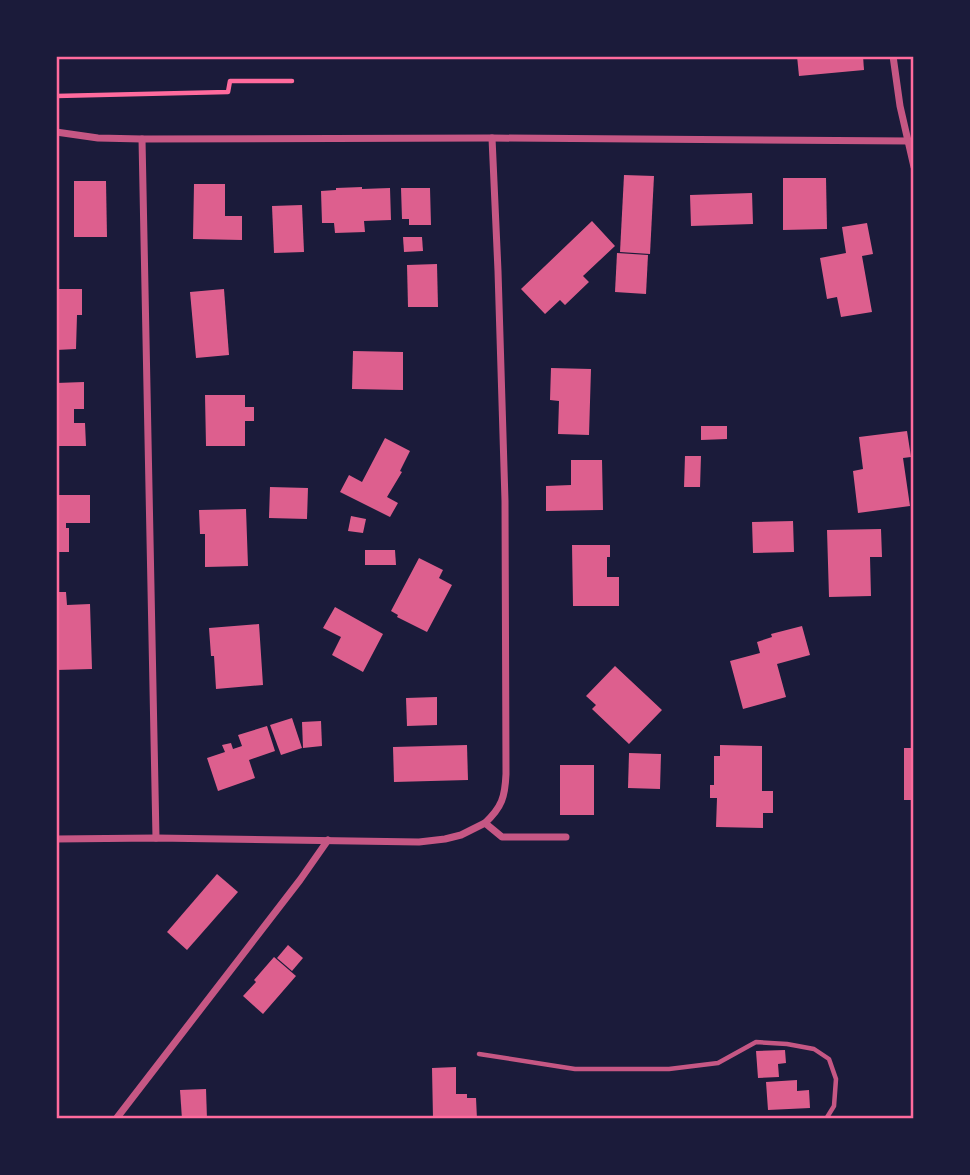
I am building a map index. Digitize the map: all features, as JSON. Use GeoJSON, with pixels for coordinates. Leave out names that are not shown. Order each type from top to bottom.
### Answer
{"type":"FeatureCollection","features":[{"type":"Feature","properties":{"kind":"street"},"geometry":{"type":"LineString","coordinates":[[892,56],[914,167]]}},
{"type":"Feature","properties":{"kind":"street"},"geometry":{"type":"LineString","coordinates":[[56,132],[98,138],[142,139],[909,141]]}},
{"type":"Feature","properties":{"kind":"street"},"geometry":{"type":"LineString","coordinates":[[56,839],[419,842],[461,835],[485,823],[501,804],[506,775],[505,501],[492,138]]}},
{"type":"Feature","properties":{"kind":"street"},"geometry":{"type":"LineString","coordinates":[[142,139],[156,838]]}},
{"type":"Feature","properties":{"kind":"street"},"geometry":{"type":"LineString","coordinates":[[485,823],[502,837],[566,837]]}},
{"type":"Feature","properties":{"kind":"street"},"geometry":{"type":"LineString","coordinates":[[116,1119],[328,840]]}},
{"type":"Feature","properties":{"kind":"lane"},"geometry":{"type":"LineString","coordinates":[[480,1054],[575,1069],[669,1069],[718,1063],[756,1042],[788,1044],[814,1049],[829,1059],[836,1079],[834,1107],[827,1119]]}},
{"type":"Feature","properties":{"kind":"path"},"geometry":{"type":"LineString","coordinates":[[56,96],[228,92],[230,81],[292,81]]}},
{"type":"Feature","properties":{"kind":"building"},"geometry":{"type":"Polygon","coordinates":[[[797,56],[863,56],[864,70],[799,76],[797,56]]]}},
{"type":"Feature","properties":{"kind":"building"},"geometry":{"type":"Polygon","coordinates":[[[624,175],[654,176],[650,254],[620,252],[624,175]]]}},
{"type":"Feature","properties":{"kind":"building"},"geometry":{"type":"Polygon","coordinates":[[[783,178],[826,178],[827,229],[783,230],[783,178]]]}},
{"type":"Feature","properties":{"kind":"building"},"geometry":{"type":"Polygon","coordinates":[[[74,181],[106,181],[107,237],[74,237],[74,181]]]}},
{"type":"Feature","properties":{"kind":"building"},"geometry":{"type":"Polygon","coordinates":[[[194,184],[225,184],[225,216],[242,216],[242,240],[193,239],[194,184]]]}},
{"type":"Feature","properties":{"kind":"building"},"geometry":{"type":"Polygon","coordinates":[[[362,187],[390,188],[391,220],[364,221],[365,232],[335,233],[334,223],[322,223],[321,191],[362,187]]]}},
{"type":"Feature","properties":{"kind":"building"},"geometry":{"type":"Polygon","coordinates":[[[401,188],[430,188],[431,225],[409,225],[409,219],[402,219],[401,188]]]}},
{"type":"Feature","properties":{"kind":"building"},"geometry":{"type":"Polygon","coordinates":[[[752,193],[753,224],[691,226],[690,195],[752,193]]]}},
{"type":"Feature","properties":{"kind":"building"},"geometry":{"type":"Polygon","coordinates":[[[302,205],[304,252],[274,253],[272,206],[302,205]]]}},
{"type":"Feature","properties":{"kind":"building"},"geometry":{"type":"Polygon","coordinates":[[[592,221],[615,246],[583,276],[589,282],[565,305],[560,300],[545,314],[521,289],[592,221]]]}},
{"type":"Feature","properties":{"kind":"building"},"geometry":{"type":"Polygon","coordinates":[[[867,223],[873,254],[862,256],[872,312],[841,317],[837,297],[827,299],[820,258],[846,253],[842,227],[867,223]]]}},
{"type":"Feature","properties":{"kind":"building"},"geometry":{"type":"Polygon","coordinates":[[[403,237],[422,237],[423,251],[404,252],[403,237]]]}},
{"type":"Feature","properties":{"kind":"building"},"geometry":{"type":"Polygon","coordinates":[[[617,253],[648,255],[646,294],[615,292],[617,253]]]}},
{"type":"Feature","properties":{"kind":"building"},"geometry":{"type":"Polygon","coordinates":[[[437,264],[438,307],[408,307],[407,265],[437,264]]]}},
{"type":"Feature","properties":{"kind":"building"},"geometry":{"type":"Polygon","coordinates":[[[56,289],[82,289],[82,315],[77,315],[76,349],[56,350],[56,289]]]}},
{"type":"Feature","properties":{"kind":"building"},"geometry":{"type":"Polygon","coordinates":[[[224,289],[229,355],[196,358],[190,292],[224,289]]]}},
{"type":"Feature","properties":{"kind":"building"},"geometry":{"type":"Polygon","coordinates":[[[353,351],[403,352],[403,390],[352,389],[353,351]]]}},
{"type":"Feature","properties":{"kind":"building"},"geometry":{"type":"Polygon","coordinates":[[[551,368],[591,369],[589,435],[558,434],[559,401],[550,400],[551,368]]]}},
{"type":"Feature","properties":{"kind":"building"},"geometry":{"type":"Polygon","coordinates":[[[84,382],[84,409],[74,409],[74,423],[85,423],[86,446],[56,446],[56,383],[84,382]]]}},
{"type":"Feature","properties":{"kind":"building"},"geometry":{"type":"Polygon","coordinates":[[[205,395],[245,395],[245,407],[254,407],[254,421],[245,421],[245,446],[206,446],[205,395]]]}},
{"type":"Feature","properties":{"kind":"building"},"geometry":{"type":"Polygon","coordinates":[[[701,426],[727,426],[727,439],[701,440],[701,426]]]}},
{"type":"Feature","properties":{"kind":"building"},"geometry":{"type":"Polygon","coordinates":[[[907,431],[911,457],[903,458],[910,506],[858,513],[853,471],[863,469],[859,437],[907,431]]]}},
{"type":"Feature","properties":{"kind":"building"},"geometry":{"type":"Polygon","coordinates":[[[385,438],[410,451],[400,471],[402,472],[387,497],[398,503],[390,517],[340,492],[349,475],[362,482],[385,438]]]}},
{"type":"Feature","properties":{"kind":"building"},"geometry":{"type":"Polygon","coordinates":[[[685,456],[701,456],[700,487],[684,487],[685,456]]]}},
{"type":"Feature","properties":{"kind":"building"},"geometry":{"type":"Polygon","coordinates":[[[571,460],[602,460],[603,510],[546,511],[546,486],[571,485],[571,460]]]}},
{"type":"Feature","properties":{"kind":"building"},"geometry":{"type":"Polygon","coordinates":[[[270,487],[308,488],[307,519],[269,518],[270,487]]]}},
{"type":"Feature","properties":{"kind":"building"},"geometry":{"type":"Polygon","coordinates":[[[56,495],[90,495],[90,523],[66,523],[66,528],[69,528],[69,552],[56,552],[56,495]]]}},
{"type":"Feature","properties":{"kind":"building"},"geometry":{"type":"Polygon","coordinates":[[[246,509],[248,566],[205,567],[205,534],[200,534],[199,510],[246,509]]]}},
{"type":"Feature","properties":{"kind":"building"},"geometry":{"type":"Polygon","coordinates":[[[351,516],[366,519],[363,533],[348,531],[351,516]]]}},
{"type":"Feature","properties":{"kind":"building"},"geometry":{"type":"Polygon","coordinates":[[[793,521],[794,552],[753,553],[752,522],[793,521]]]}},
{"type":"Feature","properties":{"kind":"building"},"geometry":{"type":"Polygon","coordinates":[[[881,529],[882,557],[870,557],[871,596],[829,597],[827,530],[881,529]]]}},
{"type":"Feature","properties":{"kind":"building"},"geometry":{"type":"Polygon","coordinates":[[[572,545],[610,545],[607,577],[619,577],[619,606],[573,606],[572,545]]]}},
{"type":"Feature","properties":{"kind":"building"},"geometry":{"type":"Polygon","coordinates":[[[365,550],[395,550],[396,565],[365,565],[365,550]]]}},
{"type":"Feature","properties":{"kind":"building"},"geometry":{"type":"Polygon","coordinates":[[[419,558],[443,570],[439,578],[452,585],[427,632],[397,617],[398,615],[391,611],[419,558]]]}},
{"type":"Feature","properties":{"kind":"building"},"geometry":{"type":"Polygon","coordinates":[[[56,592],[66,592],[67,605],[90,604],[92,669],[56,670],[56,592]]]}},
{"type":"Feature","properties":{"kind":"building"},"geometry":{"type":"Polygon","coordinates":[[[335,607],[383,634],[363,672],[332,655],[341,637],[323,628],[335,607]]]}},
{"type":"Feature","properties":{"kind":"building"},"geometry":{"type":"Polygon","coordinates":[[[259,624],[263,685],[216,689],[209,628],[259,624]]]}},
{"type":"Feature","properties":{"kind":"building"},"geometry":{"type":"Polygon","coordinates":[[[802,626],[810,655],[777,664],[786,697],[743,709],[730,661],[760,653],[757,642],[772,637],[771,634],[802,626]]]}},
{"type":"Feature","properties":{"kind":"building"},"geometry":{"type":"Polygon","coordinates":[[[615,666],[662,710],[629,744],[592,709],[596,705],[586,696],[615,666]]]}},
{"type":"Feature","properties":{"kind":"building"},"geometry":{"type":"Polygon","coordinates":[[[437,697],[437,725],[407,726],[406,698],[437,697]]]}},
{"type":"Feature","properties":{"kind":"building"},"geometry":{"type":"Polygon","coordinates":[[[292,718],[302,748],[281,755],[270,725],[292,718]]]}},
{"type":"Feature","properties":{"kind":"building"},"geometry":{"type":"Polygon","coordinates":[[[321,721],[322,746],[303,748],[302,722],[321,721]]]}},
{"type":"Feature","properties":{"kind":"building"},"geometry":{"type":"Polygon","coordinates":[[[267,726],[275,751],[249,760],[255,778],[218,791],[207,758],[225,752],[222,745],[231,743],[233,749],[242,746],[238,735],[267,726]]]}},
{"type":"Feature","properties":{"kind":"building"},"geometry":{"type":"Polygon","coordinates":[[[467,745],[468,780],[394,782],[393,747],[467,745]]]}},
{"type":"Feature","properties":{"kind":"building"},"geometry":{"type":"Polygon","coordinates":[[[720,745],[762,746],[762,791],[773,791],[773,813],[763,813],[763,828],[716,827],[717,798],[710,798],[710,785],[714,785],[714,756],[720,756],[720,745]]]}},
{"type":"Feature","properties":{"kind":"building"},"geometry":{"type":"Polygon","coordinates":[[[904,748],[914,748],[914,800],[904,800],[904,748]]]}},
{"type":"Feature","properties":{"kind":"building"},"geometry":{"type":"Polygon","coordinates":[[[629,753],[661,754],[660,789],[628,788],[629,753]]]}},
{"type":"Feature","properties":{"kind":"building"},"geometry":{"type":"Polygon","coordinates":[[[560,765],[594,765],[594,815],[560,815],[560,765]]]}},
{"type":"Feature","properties":{"kind":"building"},"geometry":{"type":"Polygon","coordinates":[[[217,874],[238,892],[187,950],[167,932],[217,874]]]}},
{"type":"Feature","properties":{"kind":"building"},"geometry":{"type":"Polygon","coordinates":[[[288,945],[303,958],[292,971],[277,958],[288,945]]]}},
{"type":"Feature","properties":{"kind":"building"},"geometry":{"type":"Polygon","coordinates":[[[274,957],[296,976],[263,1014],[243,996],[274,957]]]}},
{"type":"Feature","properties":{"kind":"building"},"geometry":{"type":"Polygon","coordinates":[[[785,1050],[786,1063],[778,1064],[779,1077],[758,1078],[756,1051],[785,1050]]]}},
{"type":"Feature","properties":{"kind":"building"},"geometry":{"type":"Polygon","coordinates":[[[456,1067],[456,1094],[467,1094],[467,1098],[476,1098],[477,1119],[433,1119],[432,1068],[456,1067]]]}},
{"type":"Feature","properties":{"kind":"building"},"geometry":{"type":"Polygon","coordinates":[[[797,1080],[797,1091],[809,1090],[810,1108],[768,1110],[766,1082],[797,1080]]]}},
{"type":"Feature","properties":{"kind":"building"},"geometry":{"type":"Polygon","coordinates":[[[206,1089],[207,1119],[182,1119],[180,1090],[206,1089]]]}}]}
